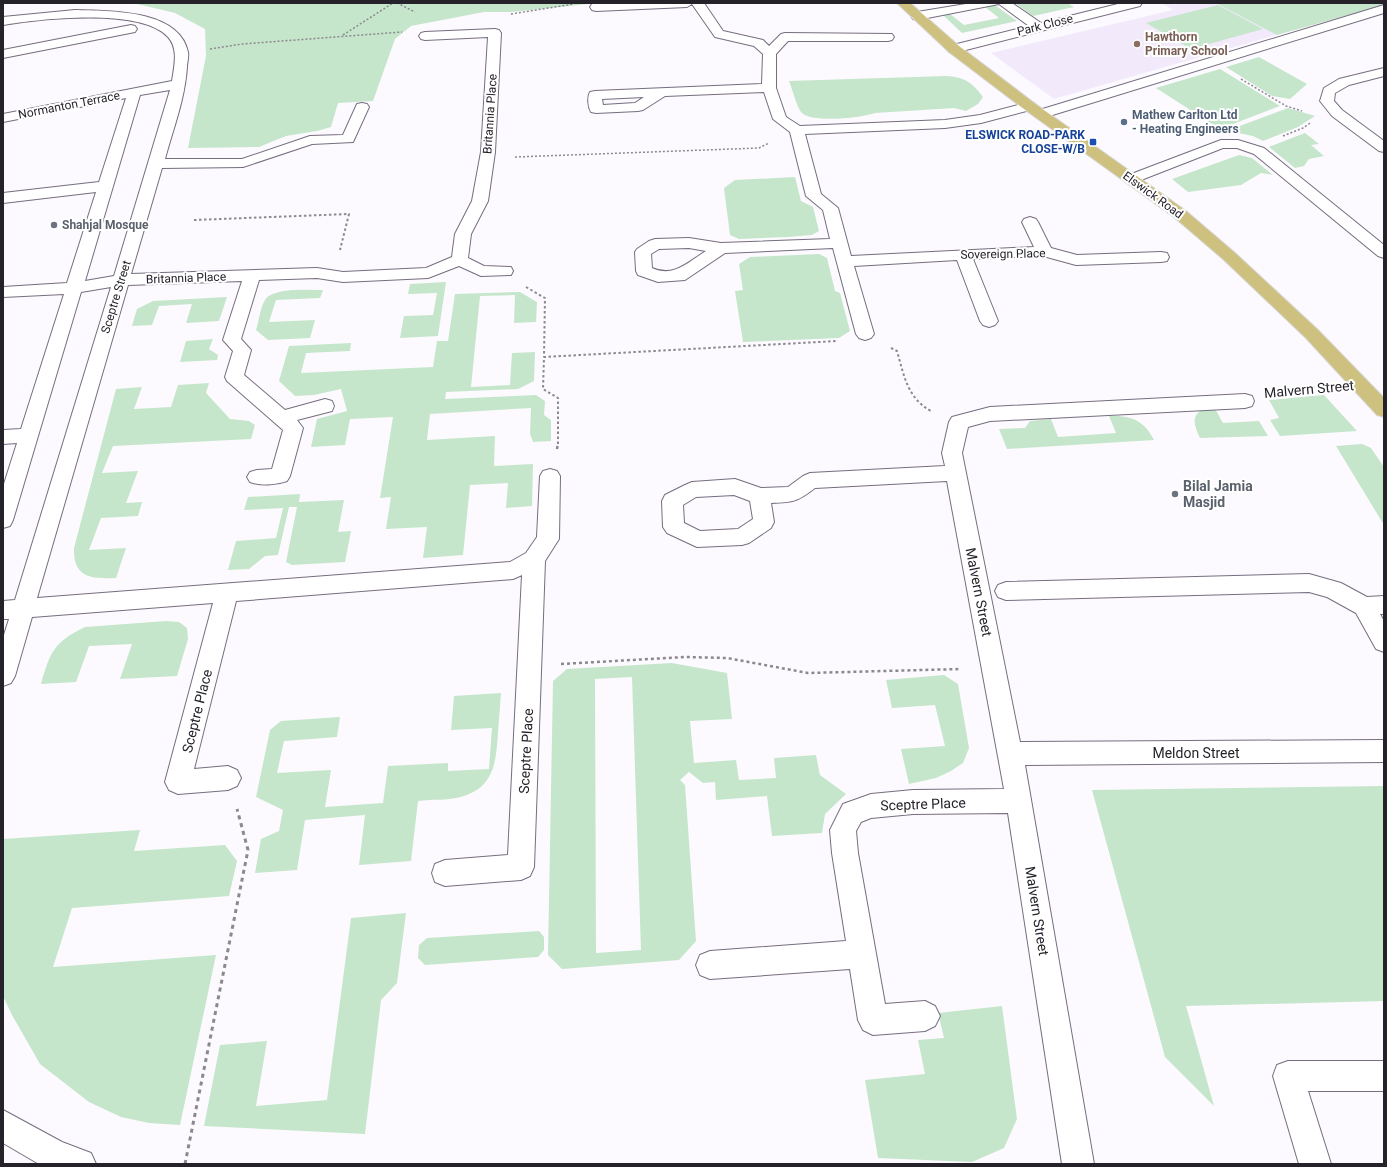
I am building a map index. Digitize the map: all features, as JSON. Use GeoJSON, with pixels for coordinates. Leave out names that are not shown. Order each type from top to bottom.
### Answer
{"type":"FeatureCollection","features":[{"type":"Feature","properties":{"kind":"main road","name":"Elswick Road"},"geometry":{"type":"LineString","coordinates":[[903,3],[954,49],[1029,106],[1180,214],[1229,256],[1312,334],[1384,410]]}},
{"type":"Feature","properties":{"kind":"street"},"geometry":{"type":"LineString","coordinates":[[596,7],[687,3]]}},
{"type":"Feature","properties":{"kind":"street"},"geometry":{"type":"LineString","coordinates":[[698,3],[719,34],[758,43],[770,53]]}},
{"type":"Feature","properties":{"kind":"street"},"geometry":{"type":"LineString","coordinates":[[917,16],[994,3]]}},
{"type":"Feature","properties":{"kind":"street"},"geometry":{"type":"LineString","coordinates":[[1004,3],[1038,27]]}},
{"type":"Feature","properties":{"kind":"street","name":"Park Close"},"geometry":{"type":"LineString","coordinates":[[954,49],[1136,3]]}},
{"type":"Feature","properties":{"kind":"street","name":"Sceptre Street"},"geometry":{"type":"LineString","coordinates":[[3,21],[61,7],[135,12],[153,17],[167,24],[174,33],[182,53],[178,84],[156,164],[121,280],[13,609],[3,676]]}},
{"type":"Feature","properties":{"kind":"street"},"geometry":{"type":"LineString","coordinates":[[1041,114],[1384,9]]}},
{"type":"Feature","properties":{"kind":"street"},"geometry":{"type":"LineString","coordinates":[[3,54],[131,29]]}},
{"type":"Feature","properties":{"kind":"street","name":"Britannia Place"},"geometry":{"type":"LineString","coordinates":[[3,292],[74,288],[121,280],[317,273],[343,277],[428,273],[460,260],[463,234],[480,201],[488,152],[495,33],[425,36]]}},
{"type":"Feature","properties":{"kind":"street"},"geometry":{"type":"LineString","coordinates":[[865,334],[830,208],[814,196],[799,135],[780,119],[769,88],[770,53],[785,37],[888,37]]}},
{"type":"Feature","properties":{"kind":"street"},"geometry":{"type":"LineString","coordinates":[[1383,146],[1337,114],[1327,101],[1329,91],[1344,82],[1384,72]]}},
{"type":"Feature","properties":{"kind":"street","name":"Normanton Terrace"},"geometry":{"type":"LineString","coordinates":[[3,118],[178,84]]}},
{"type":"Feature","properties":{"kind":"street"},"geometry":{"type":"LineString","coordinates":[[662,92],[769,88]]}},
{"type":"Feature","properties":{"kind":"street"},"geometry":{"type":"LineString","coordinates":[[3,520],[134,93]]}},
{"type":"Feature","properties":{"kind":"street"},"geometry":{"type":"LineString","coordinates":[[799,135],[945,124],[981,118],[1029,106]]}},
{"type":"Feature","properties":{"kind":"street"},"geometry":{"type":"LineString","coordinates":[[156,164],[243,162],[310,140],[348,139],[362,107]]}},
{"type":"Feature","properties":{"kind":"street"},"geometry":{"type":"LineString","coordinates":[[1131,179],[1221,144],[1238,144],[1259,151],[1384,253]]}},
{"type":"Feature","properties":{"kind":"street"},"geometry":{"type":"LineString","coordinates":[[3,198],[106,186]]}},
{"type":"Feature","properties":{"kind":"street"},"geometry":{"type":"LineString","coordinates":[[1030,222],[1044,251]]}},
{"type":"Feature","properties":{"kind":"street"},"geometry":{"type":"LineString","coordinates":[[721,248],[840,243]]}},
{"type":"Feature","properties":{"kind":"street","name":"Sovereign Place"},"geometry":{"type":"LineString","coordinates":[[845,260],[1044,251],[1076,260],[1161,256]]}},
{"type":"Feature","properties":{"kind":"street"},"geometry":{"type":"LineString","coordinates":[[963,255],[989,321]]}},
{"type":"Feature","properties":{"kind":"street"},"geometry":{"type":"LineString","coordinates":[[460,260],[481,271],[505,271]]}},
{"type":"Feature","properties":{"kind":"street"},"geometry":{"type":"LineString","coordinates":[[252,276],[232,340],[242,350],[234,377],[293,428],[280,476],[257,477]]}},
{"type":"Feature","properties":{"kind":"street","name":"Malvern Street"},"geometry":{"type":"LineString","coordinates":[[1078,1164],[1019,801],[952,453],[959,422],[990,414],[1245,401]]}},
{"type":"Feature","properties":{"kind":"street"},"geometry":{"type":"LineString","coordinates":[[281,418],[325,406]]}},
{"type":"Feature","properties":{"kind":"street"},"geometry":{"type":"LineString","coordinates":[[3,437],[29,436]]}},
{"type":"Feature","properties":{"kind":"street"},"geometry":{"type":"LineString","coordinates":[[760,496],[793,494],[810,481],[956,474]]}},
{"type":"Feature","properties":{"kind":"street"},"geometry":{"type":"LineString","coordinates":[[13,609],[513,570],[534,559],[548,539],[550,476]]}},
{"type":"Feature","properties":{"kind":"street","name":"Sceptre Place"},"geometry":{"type":"LineString","coordinates":[[445,873],[521,868],[534,559]]}},
{"type":"Feature","properties":{"kind":"street"},"geometry":{"type":"LineString","coordinates":[[1006,591],[1309,583],[1333,589],[1374,606],[1384,642]]}},
{"type":"Feature","properties":{"kind":"street","name":"Sceptre Place"},"geometry":{"type":"LineString","coordinates":[[228,592],[178,782],[228,778]]}},
{"type":"Feature","properties":{"kind":"street","name":"Meldon Street"},"geometry":{"type":"LineString","coordinates":[[1009,754],[1384,751]]}},
{"type":"Feature","properties":{"kind":"street","name":"Sceptre Place"},"geometry":{"type":"LineString","coordinates":[[925,1016],[873,1020],[845,853],[843,830],[852,813],[871,806],[913,802],[1019,801]]}},
{"type":"Feature","properties":{"kind":"street"},"geometry":{"type":"LineString","coordinates":[[710,965],[862,954]]}},
{"type":"Feature","properties":{"kind":"street"},"geometry":{"type":"LineString","coordinates":[[1315,1164],[1288,1076],[1384,1076]]}},
{"type":"Feature","properties":{"kind":"street"},"geometry":{"type":"LineString","coordinates":[[3,1126],[54,1155],[80,1164]]}},
{"type":"Feature","properties":{"kind":"path"},"geometry":{"type":"LineString","coordinates":[[342,36],[393,3]]}},
{"type":"Feature","properties":{"kind":"path"},"geometry":{"type":"LineString","coordinates":[[508,14],[575,4]]}},
{"type":"Feature","properties":{"kind":"path"},"geometry":{"type":"LineString","coordinates":[[182,53],[242,44],[402,32]]}},
{"type":"Feature","properties":{"kind":"path"},"geometry":{"type":"LineString","coordinates":[[1214,62],[1286,106],[1320,116],[1337,114]]}},
{"type":"Feature","properties":{"kind":"path"},"geometry":{"type":"LineString","coordinates":[[1259,151],[1266,143],[1304,128],[1320,116]]}},
{"type":"Feature","properties":{"kind":"path"},"geometry":{"type":"LineString","coordinates":[[486,158],[759,148],[773,141],[799,135]]}},
{"type":"Feature","properties":{"kind":"path"},"geometry":{"type":"LineString","coordinates":[[194,220],[350,214],[334,276]]}},
{"type":"Feature","properties":{"kind":"path"},"geometry":{"type":"LineString","coordinates":[[505,271],[526,287],[545,298],[543,388],[558,398],[559,440],[550,476]]}},
{"type":"Feature","properties":{"kind":"path"},"geometry":{"type":"LineString","coordinates":[[544,357],[857,340],[865,334],[897,351],[910,394],[924,408],[959,422]]}},
{"type":"Feature","properties":{"kind":"path","name":"Malvern Street"},"geometry":{"type":"LineString","coordinates":[[1245,401],[1261,391],[1361,384]]}},
{"type":"Feature","properties":{"kind":"path"},"geometry":{"type":"LineString","coordinates":[[530,667],[685,657],[727,658],[808,673],[942,668],[993,669]]}},
{"type":"Feature","properties":{"kind":"path"},"geometry":{"type":"LineString","coordinates":[[185,1164],[248,850],[228,778]]}},
{"type":"Feature","properties":{"kind":"shaded area","name":"Hawthorn Primary School"},"geometry":{"type":"Polygon","coordinates":[[[1162,3],[1384,4],[1054,99],[991,53],[1173,10],[1162,3]]]}},
{"type":"Feature","properties":{"kind":"green space"},"geometry":{"type":"Polygon","coordinates":[[[133,3],[598,3],[511,12],[484,12],[411,26],[395,39],[373,101],[338,103],[331,127],[286,136],[259,147],[188,148],[206,56],[205,29],[175,13],[133,3]]]}},
{"type":"Feature","properties":{"kind":"green space"},"geometry":{"type":"Polygon","coordinates":[[[980,3],[992,3],[1017,21],[962,33],[943,15],[950,14],[964,25],[999,18],[980,3]]]}},
{"type":"Feature","properties":{"kind":"green space"},"geometry":{"type":"Polygon","coordinates":[[[1015,3],[1067,3],[1074,7],[1033,16],[1015,3]]]}},
{"type":"Feature","properties":{"kind":"green space"},"geometry":{"type":"Polygon","coordinates":[[[1216,3],[1382,3],[1384,5],[1277,35],[1216,3]]]}},
{"type":"Feature","properties":{"kind":"green space"},"geometry":{"type":"Polygon","coordinates":[[[1218,5],[1263,29],[1191,49],[1146,23],[1218,5]]]}},
{"type":"Feature","properties":{"kind":"green space"},"geometry":{"type":"Polygon","coordinates":[[[1259,57],[1307,84],[1290,99],[1272,96],[1226,67],[1259,57]]]}},
{"type":"Feature","properties":{"kind":"green space"},"geometry":{"type":"Polygon","coordinates":[[[1220,69],[1280,106],[1220,129],[1156,88],[1220,69]]]}},
{"type":"Feature","properties":{"kind":"green space"},"geometry":{"type":"Polygon","coordinates":[[[946,76],[967,81],[983,97],[978,104],[966,111],[954,108],[875,113],[860,117],[826,119],[807,116],[802,113],[796,103],[789,81],[946,76]]]}},
{"type":"Feature","properties":{"kind":"green space"},"geometry":{"type":"Polygon","coordinates":[[[1288,108],[1315,116],[1298,127],[1263,141],[1253,136],[1229,131],[1229,130],[1288,108]]]}},
{"type":"Feature","properties":{"kind":"green space"},"geometry":{"type":"Polygon","coordinates":[[[1305,133],[1319,144],[1311,145],[1324,156],[1309,159],[1304,166],[1295,168],[1269,147],[1305,133]]]}},
{"type":"Feature","properties":{"kind":"green space"},"geometry":{"type":"Polygon","coordinates":[[[1239,155],[1252,158],[1273,175],[1261,173],[1241,185],[1188,192],[1172,179],[1239,155]]]}},
{"type":"Feature","properties":{"kind":"green space"},"geometry":{"type":"Polygon","coordinates":[[[795,177],[801,201],[813,207],[819,231],[812,235],[788,237],[739,239],[730,235],[724,188],[735,180],[795,177]]]}},
{"type":"Feature","properties":{"kind":"green space"},"geometry":{"type":"Polygon","coordinates":[[[819,254],[827,258],[835,291],[840,293],[850,331],[839,338],[743,342],[735,291],[743,290],[739,264],[750,257],[819,254]]]}},
{"type":"Feature","properties":{"kind":"green space"},"geometry":{"type":"Polygon","coordinates":[[[446,282],[438,336],[400,338],[404,316],[433,315],[437,293],[408,294],[410,284],[446,282]]]}},
{"type":"Feature","properties":{"kind":"green space"},"geometry":{"type":"Polygon","coordinates":[[[292,290],[323,290],[320,298],[276,300],[269,322],[315,320],[310,338],[268,340],[256,330],[262,307],[265,300],[269,296],[275,293],[292,290]]]}},
{"type":"Feature","properties":{"kind":"green space"},"geometry":{"type":"Polygon","coordinates":[[[520,292],[537,302],[536,322],[514,323],[515,295],[480,296],[471,387],[510,385],[512,353],[535,352],[534,381],[518,389],[446,392],[445,399],[536,395],[545,401],[544,415],[551,420],[551,441],[533,442],[530,434],[531,408],[430,414],[427,440],[495,436],[494,466],[533,464],[532,506],[506,508],[508,483],[470,485],[463,555],[423,558],[427,527],[386,529],[391,497],[380,498],[393,417],[350,419],[345,445],[311,447],[317,419],[347,411],[341,389],[314,395],[295,396],[279,381],[289,346],[351,343],[350,351],[306,353],[301,373],[433,367],[437,341],[448,341],[455,294],[520,292]]]}},
{"type":"Feature","properties":{"kind":"green space"},"geometry":{"type":"Polygon","coordinates":[[[227,297],[219,321],[186,323],[192,304],[159,306],[152,325],[132,326],[137,309],[153,301],[227,297]]]}},
{"type":"Feature","properties":{"kind":"green space"},"geometry":{"type":"Polygon","coordinates":[[[213,339],[209,349],[218,355],[217,360],[180,362],[186,341],[213,339]]]}},
{"type":"Feature","properties":{"kind":"green space"},"geometry":{"type":"Polygon","coordinates":[[[209,383],[206,393],[230,419],[249,421],[255,425],[251,439],[113,446],[102,473],[138,471],[126,503],[142,502],[138,516],[101,518],[89,550],[126,548],[116,578],[99,578],[85,575],[80,571],[74,558],[74,548],[116,389],[142,387],[134,409],[171,407],[178,385],[209,383]]]}},
{"type":"Feature","properties":{"kind":"green space"},"geometry":{"type":"Polygon","coordinates":[[[1324,395],[1357,431],[1280,436],[1270,420],[1279,418],[1269,400],[1324,395]]]}},
{"type":"Feature","properties":{"kind":"green space"},"geometry":{"type":"Polygon","coordinates":[[[1214,407],[1223,423],[1259,421],[1268,436],[1200,438],[1195,426],[1195,417],[1201,411],[1214,407]]]}},
{"type":"Feature","properties":{"kind":"green space"},"geometry":{"type":"Polygon","coordinates":[[[1109,416],[1124,417],[1136,420],[1146,428],[1154,440],[1007,449],[999,429],[1025,428],[1030,421],[1051,419],[1058,437],[1116,433],[1109,416]]]}},
{"type":"Feature","properties":{"kind":"green space"},"geometry":{"type":"Polygon","coordinates":[[[1362,444],[1371,448],[1384,467],[1384,525],[1336,446],[1362,444]]]}},
{"type":"Feature","properties":{"kind":"green space"},"geometry":{"type":"Polygon","coordinates":[[[300,494],[299,502],[344,500],[338,532],[351,531],[345,562],[292,565],[286,562],[297,507],[289,507],[278,555],[265,556],[249,569],[228,570],[236,541],[276,538],[283,508],[244,510],[248,497],[300,494]]]}},
{"type":"Feature","properties":{"kind":"green space"},"geometry":{"type":"Polygon","coordinates":[[[166,621],[179,622],[187,628],[188,639],[177,676],[120,679],[132,644],[89,646],[76,682],[41,684],[47,664],[55,649],[60,643],[75,632],[85,627],[166,621]]]}},
{"type":"Feature","properties":{"kind":"green space"},"geometry":{"type":"Polygon","coordinates":[[[672,663],[727,673],[732,719],[690,721],[694,763],[736,760],[739,780],[776,778],[774,758],[816,755],[820,775],[846,794],[825,814],[822,833],[772,836],[767,796],[716,800],[715,782],[703,783],[689,772],[680,780],[685,785],[696,941],[679,960],[562,969],[548,955],[553,681],[567,669],[672,663]],[[632,677],[595,679],[596,953],[641,950],[632,677]]]}},
{"type":"Feature","properties":{"kind":"green space"},"geometry":{"type":"Polygon","coordinates":[[[944,675],[958,684],[969,748],[963,763],[951,771],[936,778],[909,784],[901,749],[945,746],[935,705],[892,708],[886,680],[944,675]]]}},
{"type":"Feature","properties":{"kind":"green space"},"geometry":{"type":"Polygon","coordinates":[[[501,693],[495,762],[488,779],[474,792],[459,798],[418,801],[411,861],[359,865],[365,815],[305,820],[297,870],[255,873],[261,839],[279,831],[283,810],[256,797],[270,730],[281,721],[340,717],[337,737],[284,741],[277,773],[331,770],[325,807],[383,803],[388,766],[448,763],[448,771],[489,769],[492,728],[451,730],[454,696],[501,693]]]}},
{"type":"Feature","properties":{"kind":"green space"},"geometry":{"type":"Polygon","coordinates":[[[1384,786],[1384,1001],[1186,1006],[1214,1106],[1165,1057],[1092,790],[1384,786]]]}},
{"type":"Feature","properties":{"kind":"green space"},"geometry":{"type":"Polygon","coordinates":[[[140,830],[134,851],[225,845],[237,861],[229,896],[72,908],[53,967],[216,955],[180,1125],[149,1123],[121,1117],[89,1102],[40,1064],[3,996],[3,839],[140,830]]]}},
{"type":"Feature","properties":{"kind":"green space"},"geometry":{"type":"Polygon","coordinates":[[[406,913],[397,983],[381,1000],[365,1134],[204,1126],[220,1045],[267,1041],[256,1106],[327,1100],[351,918],[406,913]]]}},
{"type":"Feature","properties":{"kind":"green space"},"geometry":{"type":"Polygon","coordinates":[[[539,931],[544,937],[544,950],[538,957],[425,965],[418,958],[419,945],[427,938],[539,931]]]}},
{"type":"Feature","properties":{"kind":"green space"},"geometry":{"type":"Polygon","coordinates":[[[1002,1006],[1017,1119],[1004,1148],[972,1162],[878,1158],[865,1080],[925,1074],[918,1040],[944,1038],[938,1013],[1002,1006]]]}},
{"type":"Feature","properties":{"kind":"place","name":"Hawthorn Primary School"},"geometry":{"type":"Point","coordinates":[1137,44]}},
{"type":"Feature","properties":{"kind":"place","name":"Mathew Carlton Ltd - Heating Engineers"},"geometry":{"type":"Point","coordinates":[1124,122]}},
{"type":"Feature","properties":{"kind":"place","name":"ELSWICK ROAD-PARK CLOSE-W/B"},"geometry":{"type":"Point","coordinates":[1093,142]}},
{"type":"Feature","properties":{"kind":"place","name":"Shahjal Mosque"},"geometry":{"type":"Point","coordinates":[54,225]}},
{"type":"Feature","properties":{"kind":"place","name":"Bilal Jamia Masjid"},"geometry":{"type":"Point","coordinates":[1175,494]}}]}
